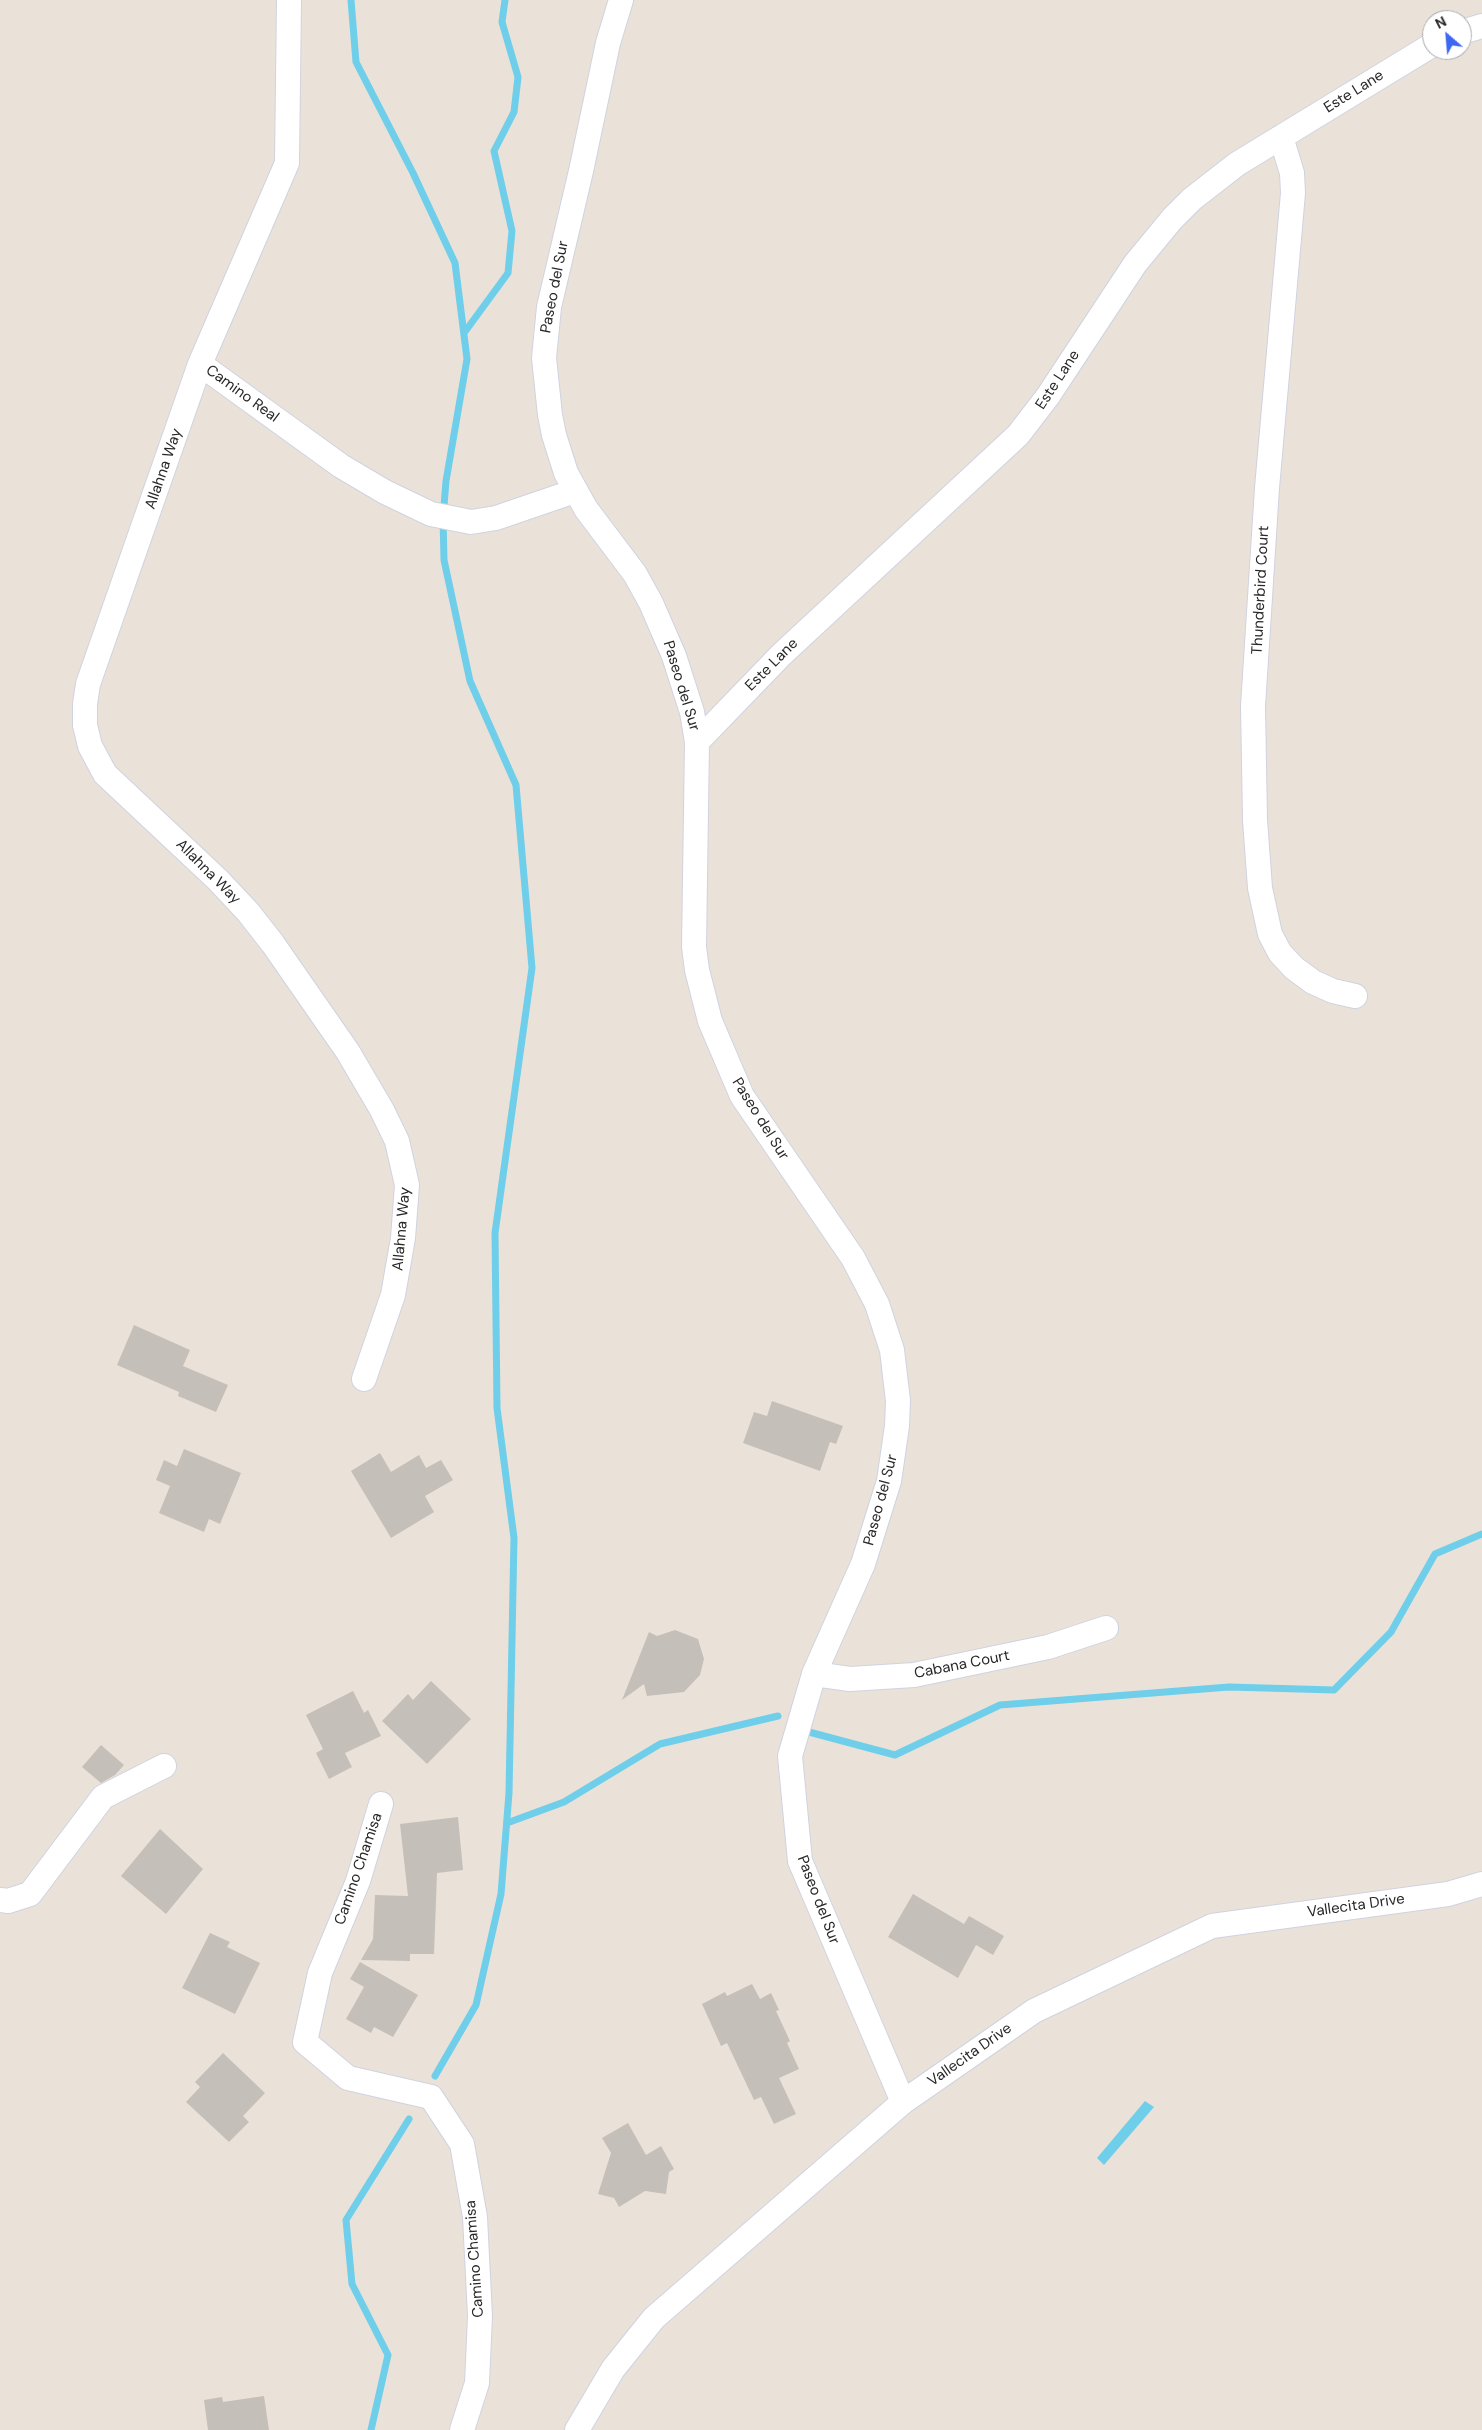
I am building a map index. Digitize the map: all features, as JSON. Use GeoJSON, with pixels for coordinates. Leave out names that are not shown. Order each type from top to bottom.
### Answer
{"type":"FeatureCollection","features":[{"type":"Feature","properties":{"kind":"street","name":"Camino Real"},"geometry":{"type":"LineString","coordinates":[[289,0],[287,163],[200,364],[341,466],[385,492],[437,516],[471,522],[496,518],[575,491]]}},
{"type":"Feature","properties":{"kind":"street","name":"Paseo del Sur"},"geometry":{"type":"LineString","coordinates":[[622,0],[608,43],[581,171],[554,280],[545,333],[546,387],[552,428],[559,455],[575,491],[618,549],[651,603],[682,680],[692,712],[697,742],[694,947],[697,970],[710,1021],[742,1096],[838,1235],[866,1284],[885,1327],[895,1374],[898,1426],[889,1481],[863,1564],[814,1674],[790,1756],[800,1861],[902,2102]]}},
{"type":"Feature","properties":{"kind":"street","name":"Este Lane"},"geometry":{"type":"LineString","coordinates":[[697,742],[781,655],[1018,435],[1048,396],[1116,290],[1172,219],[1214,180],[1422,50]]}},
{"type":"Feature","properties":{"kind":"street","name":"Thunderbird Court"},"geometry":{"type":"LineString","coordinates":[[1281,137],[1292,173],[1293,193],[1267,488],[1253,706],[1255,820],[1260,888],[1270,934],[1285,958],[1294,968],[1313,982],[1334,991],[1355,996]]}},
{"type":"Feature","properties":{"kind":"street","name":"Allahna Way"},"geometry":{"type":"LineString","coordinates":[[200,364],[88,684],[84,709],[86,736],[94,756],[112,782],[218,880],[248,912],[274,944],[348,1052],[382,1110],[397,1141],[407,1185],[403,1238],[393,1295],[364,1379]]}},
{"type":"Feature","properties":{"kind":"street","name":"Cabana Court"},"geometry":{"type":"LineString","coordinates":[[814,1674],[850,1679],[914,1675],[1048,1647],[1106,1628]]}},
{"type":"Feature","properties":{"kind":"street"},"geometry":{"type":"LineString","coordinates":[[0,1900],[8,1901],[30,1894],[103,1797],[164,1766]]}},
{"type":"Feature","properties":{"kind":"street","name":"Camino Chamisa"},"geometry":{"type":"LineString","coordinates":[[381,1804],[358,1881],[320,1973],[305,2042],[348,2078],[431,2097],[462,2144],[475,2217],[480,2316],[477,2383],[462,2430]]}},
{"type":"Feature","properties":{"kind":"street","name":"Vallecita Drive"},"geometry":{"type":"LineString","coordinates":[[577,2430],[613,2369],[654,2318],[902,2102],[1034,2011],[1212,1926],[1448,1894],[1482,1884]]}},
{"type":"Feature","properties":{"kind":"water"},"geometry":{"type":"Polygon","coordinates":[[[1145,2101],[1154,2107],[1104,2165],[1097,2158],[1145,2101]]]}},
{"type":"Feature","properties":{"kind":"building"},"geometry":{"type":"Polygon","coordinates":[[[134,1325],[190,1350],[183,1366],[228,1385],[216,1412],[178,1396],[179,1392],[117,1365],[134,1325]]]}},
{"type":"Feature","properties":{"kind":"building"},"geometry":{"type":"Polygon","coordinates":[[[772,1401],[843,1426],[836,1444],[830,1442],[820,1471],[743,1443],[754,1412],[767,1416],[772,1401]]]}},
{"type":"Feature","properties":{"kind":"building"},"geometry":{"type":"Polygon","coordinates":[[[184,1449],[241,1473],[220,1524],[209,1519],[204,1532],[159,1513],[170,1486],[156,1480],[164,1460],[177,1466],[184,1449]]]}},
{"type":"Feature","properties":{"kind":"building"},"geometry":{"type":"Polygon","coordinates":[[[380,1453],[391,1472],[419,1455],[426,1468],[441,1460],[453,1480],[425,1496],[434,1512],[391,1538],[351,1471],[380,1453]]]}},
{"type":"Feature","properties":{"kind":"building"},"geometry":{"type":"Polygon","coordinates":[[[675,1630],[698,1639],[704,1659],[700,1675],[684,1692],[647,1696],[644,1684],[622,1700],[649,1632],[657,1636],[675,1630]]]}},
{"type":"Feature","properties":{"kind":"building"},"geometry":{"type":"Polygon","coordinates":[[[431,1681],[471,1719],[427,1764],[382,1721],[408,1694],[413,1700],[431,1681]]]}},
{"type":"Feature","properties":{"kind":"building"},"geometry":{"type":"Polygon","coordinates":[[[353,1691],[364,1713],[368,1710],[381,1736],[345,1753],[352,1767],[329,1779],[316,1753],[323,1749],[306,1715],[353,1691]]]}},
{"type":"Feature","properties":{"kind":"building"},"geometry":{"type":"Polygon","coordinates":[[[101,1745],[124,1765],[115,1775],[101,1783],[82,1767],[101,1745]]]}},
{"type":"Feature","properties":{"kind":"building"},"geometry":{"type":"Polygon","coordinates":[[[458,1817],[463,1870],[437,1873],[434,1954],[410,1954],[410,1961],[361,1960],[373,1939],[375,1895],[408,1896],[400,1824],[458,1817]]]}},
{"type":"Feature","properties":{"kind":"building"},"geometry":{"type":"Polygon","coordinates":[[[160,1829],[203,1869],[166,1914],[121,1876],[160,1829]]]}},
{"type":"Feature","properties":{"kind":"building"},"geometry":{"type":"Polygon","coordinates":[[[913,1894],[964,1924],[969,1916],[1004,1936],[993,1955],[976,1945],[958,1978],[888,1937],[913,1894]]]}},
{"type":"Feature","properties":{"kind":"building"},"geometry":{"type":"Polygon","coordinates":[[[210,1933],[230,1942],[227,1947],[260,1963],[235,2014],[182,1988],[210,1933]]]}},
{"type":"Feature","properties":{"kind":"building"},"geometry":{"type":"Polygon","coordinates":[[[360,1962],[418,1995],[393,2037],[374,2027],[371,2033],[346,2019],[364,1987],[350,1979],[360,1962]]]}},
{"type":"Feature","properties":{"kind":"building"},"geometry":{"type":"Polygon","coordinates":[[[752,1984],[760,1999],[771,1993],[779,2010],[776,2011],[790,2041],[787,2043],[799,2069],[779,2078],[796,2114],[774,2124],[761,2097],[754,2100],[727,2043],[721,2046],[702,2004],[725,1992],[727,1996],[752,1984]]]}},
{"type":"Feature","properties":{"kind":"building"},"geometry":{"type":"Polygon","coordinates":[[[223,2053],[265,2093],[243,2116],[249,2122],[229,2142],[186,2102],[200,2087],[195,2082],[223,2053]]]}},
{"type":"Feature","properties":{"kind":"building"},"geometry":{"type":"Polygon","coordinates":[[[628,2123],[646,2155],[661,2146],[674,2169],[669,2172],[666,2194],[645,2191],[619,2207],[614,2198],[598,2194],[611,2153],[602,2138],[628,2123]]]}},
{"type":"Feature","properties":{"kind":"building"},"geometry":{"type":"Polygon","coordinates":[[[264,2396],[269,2430],[208,2430],[204,2400],[222,2397],[223,2402],[264,2396]]]}},
{"type":"Feature","properties":{"kind":"waterway"},"geometry":{"type":"LineString","coordinates":[[351,0],[356,62],[413,173],[455,263],[467,359],[446,481],[443,518],[444,560],[470,681],[516,785],[532,968],[495,1233],[497,1408],[514,1538],[509,1793],[501,1894],[476,2005],[435,2076]]}},
{"type":"Feature","properties":{"kind":"waterway"},"geometry":{"type":"LineString","coordinates":[[464,333],[508,273],[512,231],[494,151],[514,112],[518,77],[502,22],[505,0]]}},
{"type":"Feature","properties":{"kind":"waterway"},"geometry":{"type":"LineString","coordinates":[[809,1732],[895,1755],[1000,1705],[1229,1687],[1334,1690],[1391,1632],[1435,1554],[1482,1534]]}},
{"type":"Feature","properties":{"kind":"waterway"},"geometry":{"type":"LineString","coordinates":[[507,1823],[564,1802],[660,1744],[778,1716]]}},
{"type":"Feature","properties":{"kind":"waterway"},"geometry":{"type":"LineString","coordinates":[[371,2430],[388,2355],[352,2284],[346,2220],[409,2119]]}}]}
